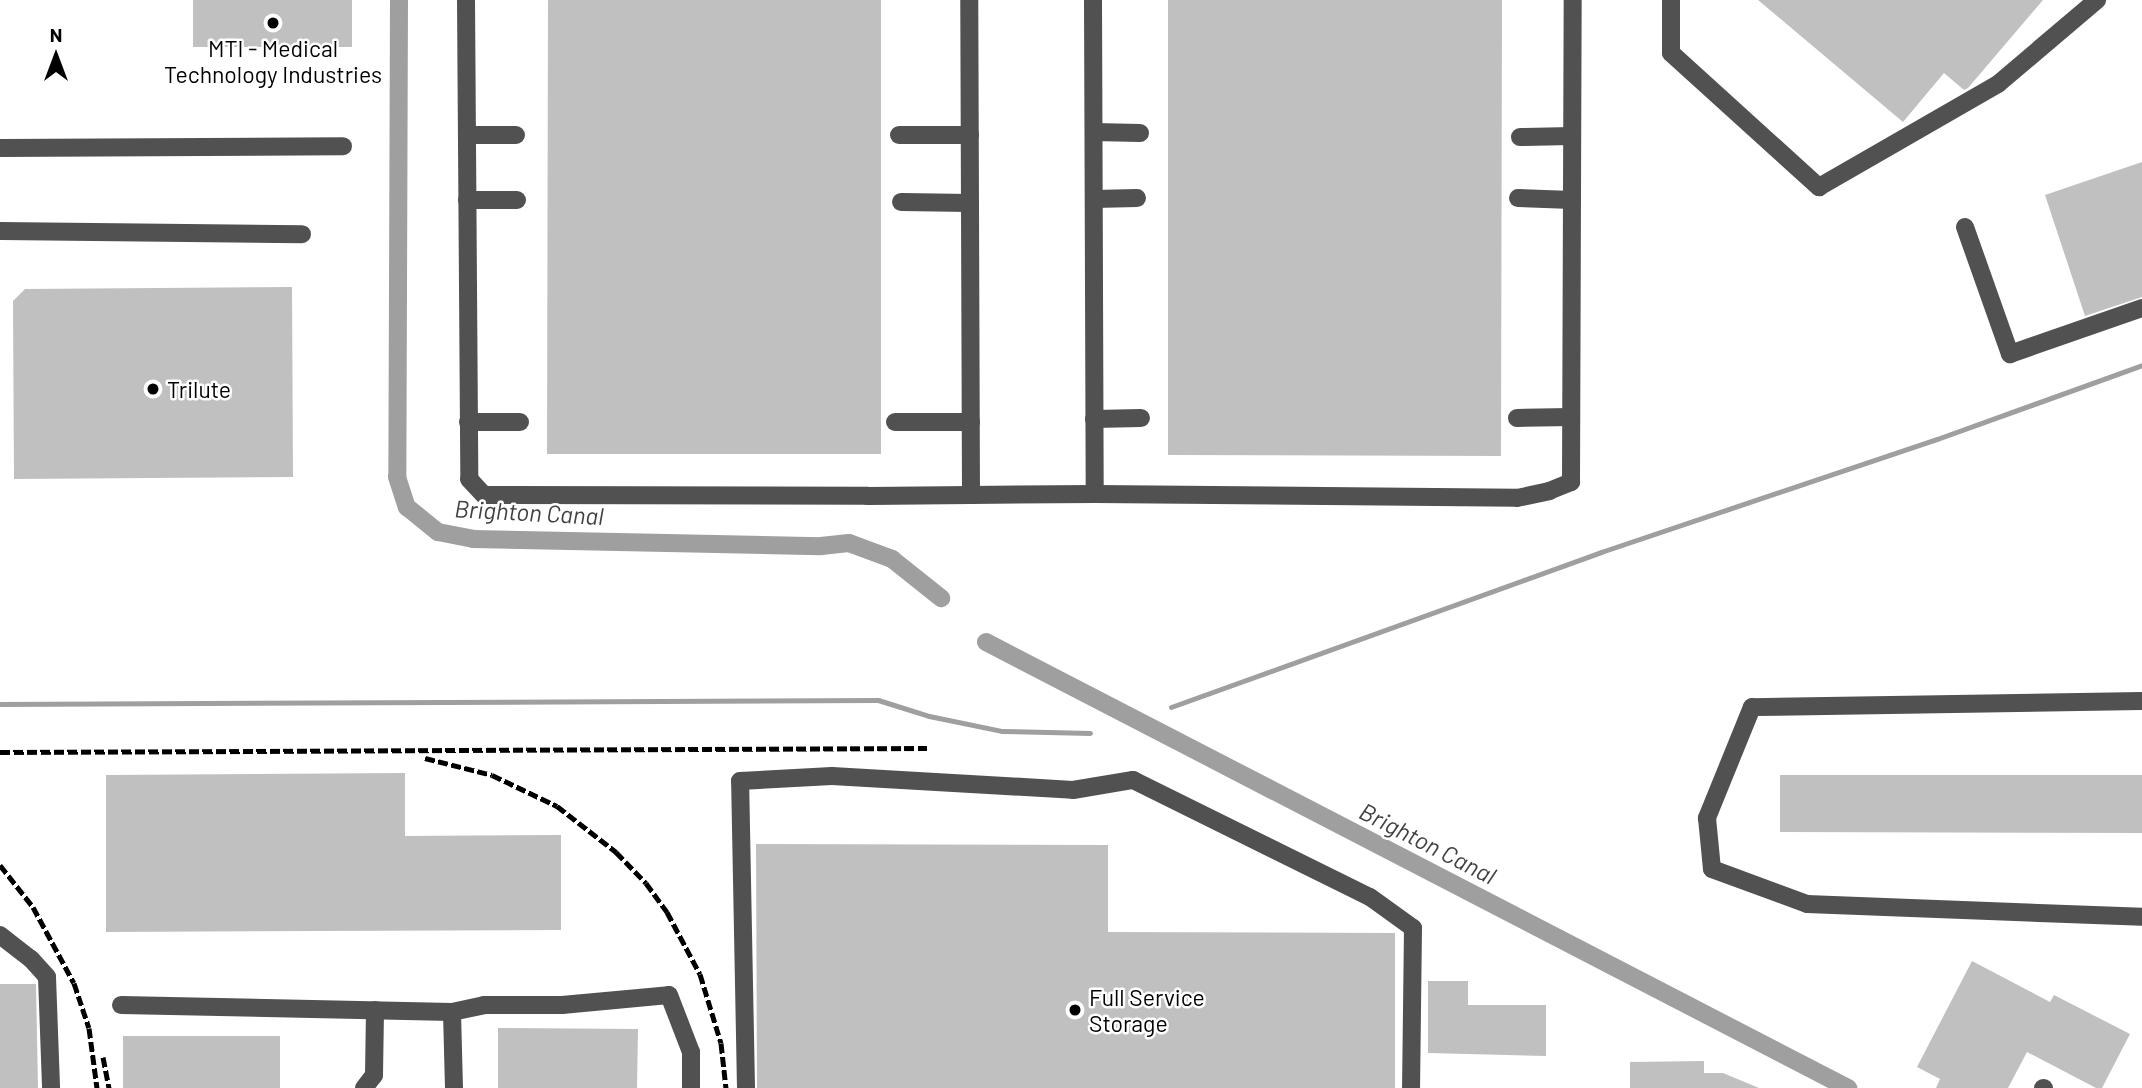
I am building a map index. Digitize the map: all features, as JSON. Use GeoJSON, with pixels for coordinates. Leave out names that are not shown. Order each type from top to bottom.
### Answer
{"type":"FeatureCollection","features":[{"type":"Feature","properties":{"kind":"lane"},"geometry":{"type":"LineString","coordinates":[[466,0],[469,479],[484,495],[1095,494],[1517,498],[1549,491],[1571,482],[1573,0]]}},
{"type":"Feature","properties":{"kind":"lane"},"geometry":{"type":"LineString","coordinates":[[969,0],[971,495]]}},
{"type":"Feature","properties":{"kind":"lane"},"geometry":{"type":"LineString","coordinates":[[1093,0],[1095,494]]}},
{"type":"Feature","properties":{"kind":"lane"},"geometry":{"type":"LineString","coordinates":[[1671,0],[1671,53],[1819,187],[1998,84],[2097,0]]}},
{"type":"Feature","properties":{"kind":"lane"},"geometry":{"type":"LineString","coordinates":[[1094,132],[1140,133]]}},
{"type":"Feature","properties":{"kind":"lane"},"geometry":{"type":"LineString","coordinates":[[467,135],[516,135]]}},
{"type":"Feature","properties":{"kind":"lane"},"geometry":{"type":"LineString","coordinates":[[899,135],[970,135]]}},
{"type":"Feature","properties":{"kind":"lane"},"geometry":{"type":"LineString","coordinates":[[1520,137],[1572,136]]}},
{"type":"Feature","properties":{"kind":"lane"},"geometry":{"type":"LineString","coordinates":[[0,148],[342,146]]}},
{"type":"Feature","properties":{"kind":"lane"},"geometry":{"type":"LineString","coordinates":[[1094,199],[1137,198]]}},
{"type":"Feature","properties":{"kind":"lane"},"geometry":{"type":"LineString","coordinates":[[1518,198],[1572,200]]}},
{"type":"Feature","properties":{"kind":"lane"},"geometry":{"type":"LineString","coordinates":[[467,200],[517,200]]}},
{"type":"Feature","properties":{"kind":"lane"},"geometry":{"type":"LineString","coordinates":[[901,202],[970,203]]}},
{"type":"Feature","properties":{"kind":"lane"},"geometry":{"type":"LineString","coordinates":[[1965,227],[2010,354],[2142,308]]}},
{"type":"Feature","properties":{"kind":"lane"},"geometry":{"type":"LineString","coordinates":[[0,232],[302,234]]}},
{"type":"Feature","properties":{"kind":"lane"},"geometry":{"type":"LineString","coordinates":[[1517,418],[1571,417]]}},
{"type":"Feature","properties":{"kind":"lane"},"geometry":{"type":"LineString","coordinates":[[1094,419],[1141,418]]}},
{"type":"Feature","properties":{"kind":"lane"},"geometry":{"type":"LineString","coordinates":[[468,422],[520,422]]}},
{"type":"Feature","properties":{"kind":"lane"},"geometry":{"type":"LineString","coordinates":[[895,422],[971,422]]}},
{"type":"Feature","properties":{"kind":"lane"},"geometry":{"type":"LineString","coordinates":[[2142,701],[1752,707],[1707,818],[1712,869],[1807,904],[2142,917]]}},
{"type":"Feature","properties":{"kind":"lane"},"geometry":{"type":"LineString","coordinates":[[747,1088],[740,781],[832,776],[1073,790],[1133,780],[1370,897],[1413,928],[1411,1088]]}},
{"type":"Feature","properties":{"kind":"lane"},"geometry":{"type":"LineString","coordinates":[[0,935],[31,959],[47,977],[51,1088]]}},
{"type":"Feature","properties":{"kind":"lane"},"geometry":{"type":"LineString","coordinates":[[121,1005],[452,1012],[484,1005],[562,1005],[669,995],[691,1052],[691,1088]]}},
{"type":"Feature","properties":{"kind":"lane"},"geometry":{"type":"LineString","coordinates":[[364,1088],[374,1075],[374,1010]]}},
{"type":"Feature","properties":{"kind":"lane"},"geometry":{"type":"LineString","coordinates":[[452,1012],[454,1088]]}},
{"type":"Feature","properties":{"kind":"building","name":"MTI - Medical Technology Industries"},"geometry":{"type":"Polygon","coordinates":[[[193,0],[352,0],[352,47],[193,47],[193,0]]]}},
{"type":"Feature","properties":{"kind":"building"},"geometry":{"type":"Polygon","coordinates":[[[548,0],[881,0],[881,454],[547,454],[548,0]]]}},
{"type":"Feature","properties":{"kind":"building"},"geometry":{"type":"Polygon","coordinates":[[[1168,0],[1502,0],[1501,456],[1168,455],[1168,0]]]}},
{"type":"Feature","properties":{"kind":"building"},"geometry":{"type":"Polygon","coordinates":[[[1758,0],[2043,0],[1968,88],[1964,90],[1944,73],[1903,122],[1758,0]]]}},
{"type":"Feature","properties":{"kind":"building"},"geometry":{"type":"Polygon","coordinates":[[[2142,162],[2142,297],[2085,316],[2045,195],[2142,162]]]}},
{"type":"Feature","properties":{"kind":"building","name":"Trilute"},"geometry":{"type":"Polygon","coordinates":[[[292,287],[293,477],[14,479],[13,301],[25,289],[292,287]]]}},
{"type":"Feature","properties":{"kind":"building"},"geometry":{"type":"Polygon","coordinates":[[[405,773],[405,836],[561,835],[561,930],[106,932],[106,775],[405,773]]]}},
{"type":"Feature","properties":{"kind":"building"},"geometry":{"type":"Polygon","coordinates":[[[1780,775],[2142,775],[2142,833],[1780,832],[1780,775]]]}},
{"type":"Feature","properties":{"kind":"building","name":"Full Service Storage"},"geometry":{"type":"Polygon","coordinates":[[[756,844],[1108,845],[1108,932],[1395,933],[1395,1088],[757,1088],[756,844]]]}},
{"type":"Feature","properties":{"kind":"building"},"geometry":{"type":"Polygon","coordinates":[[[1972,961],[2050,1002],[2054,995],[2130,1034],[2102,1088],[2096,1088],[2027,1052],[2008,1088],[1936,1088],[1940,1079],[1917,1067],[1972,961]]]}},
{"type":"Feature","properties":{"kind":"building"},"geometry":{"type":"Polygon","coordinates":[[[1428,981],[1468,981],[1468,1005],[1546,1005],[1546,1056],[1428,1053],[1428,981]]]}},
{"type":"Feature","properties":{"kind":"building"},"geometry":{"type":"Polygon","coordinates":[[[0,984],[36,984],[38,1088],[0,1088],[0,984]]]}},
{"type":"Feature","properties":{"kind":"building"},"geometry":{"type":"Polygon","coordinates":[[[498,1028],[638,1029],[637,1088],[498,1088],[498,1028]]]}},
{"type":"Feature","properties":{"kind":"building"},"geometry":{"type":"Polygon","coordinates":[[[123,1036],[280,1036],[280,1088],[123,1088],[123,1036]]]}},
{"type":"Feature","properties":{"kind":"building"},"geometry":{"type":"Polygon","coordinates":[[[1704,1061],[1704,1073],[1723,1073],[1759,1088],[1630,1088],[1630,1062],[1704,1061]]]}},
{"type":"Feature","properties":{"kind":"waterway","name":"Brighton Canal"},"geometry":{"type":"LineString","coordinates":[[399,0],[397,477],[407,507],[438,532],[473,539],[821,546],[849,543],[892,559],[941,598]]}},
{"type":"Feature","properties":{"kind":"waterway"},"geometry":{"type":"LineString","coordinates":[[1171,707],[1601,552],[1937,439],[2142,365]]}},
{"type":"Feature","properties":{"kind":"waterway","name":"Brighton Canal"},"geometry":{"type":"LineString","coordinates":[[986,642],[1848,1088]]}},
{"type":"Feature","properties":{"kind":"waterway"},"geometry":{"type":"LineString","coordinates":[[0,704],[878,700],[929,716],[1002,731],[1090,733]]}},
{"type":"Feature","properties":{"kind":"railway"},"geometry":{"type":"LineString","coordinates":[[0,752],[927,748]]}},
{"type":"Feature","properties":{"kind":"railway"},"geometry":{"type":"LineString","coordinates":[[425,758],[492,775],[557,806],[616,852],[646,883],[667,912],[700,974],[721,1043],[726,1088]]}},
{"type":"Feature","properties":{"kind":"railway"},"geometry":{"type":"LineString","coordinates":[[0,865],[33,907],[74,983],[89,1028],[97,1088]]}},
{"type":"Feature","properties":{"kind":"railway"},"geometry":{"type":"LineString","coordinates":[[103,1057],[109,1088]]}},
{"type":"Feature","properties":{"kind":"place","name":"MTI - Medical Technology Industries"},"geometry":{"type":"Point","coordinates":[273,23]}},
{"type":"Feature","properties":{"kind":"place","name":"Trilute"},"geometry":{"type":"Point","coordinates":[153,389]}},
{"type":"Feature","properties":{"kind":"place","name":"Full Service Storage"},"geometry":{"type":"Point","coordinates":[1075,1010]}}]}
